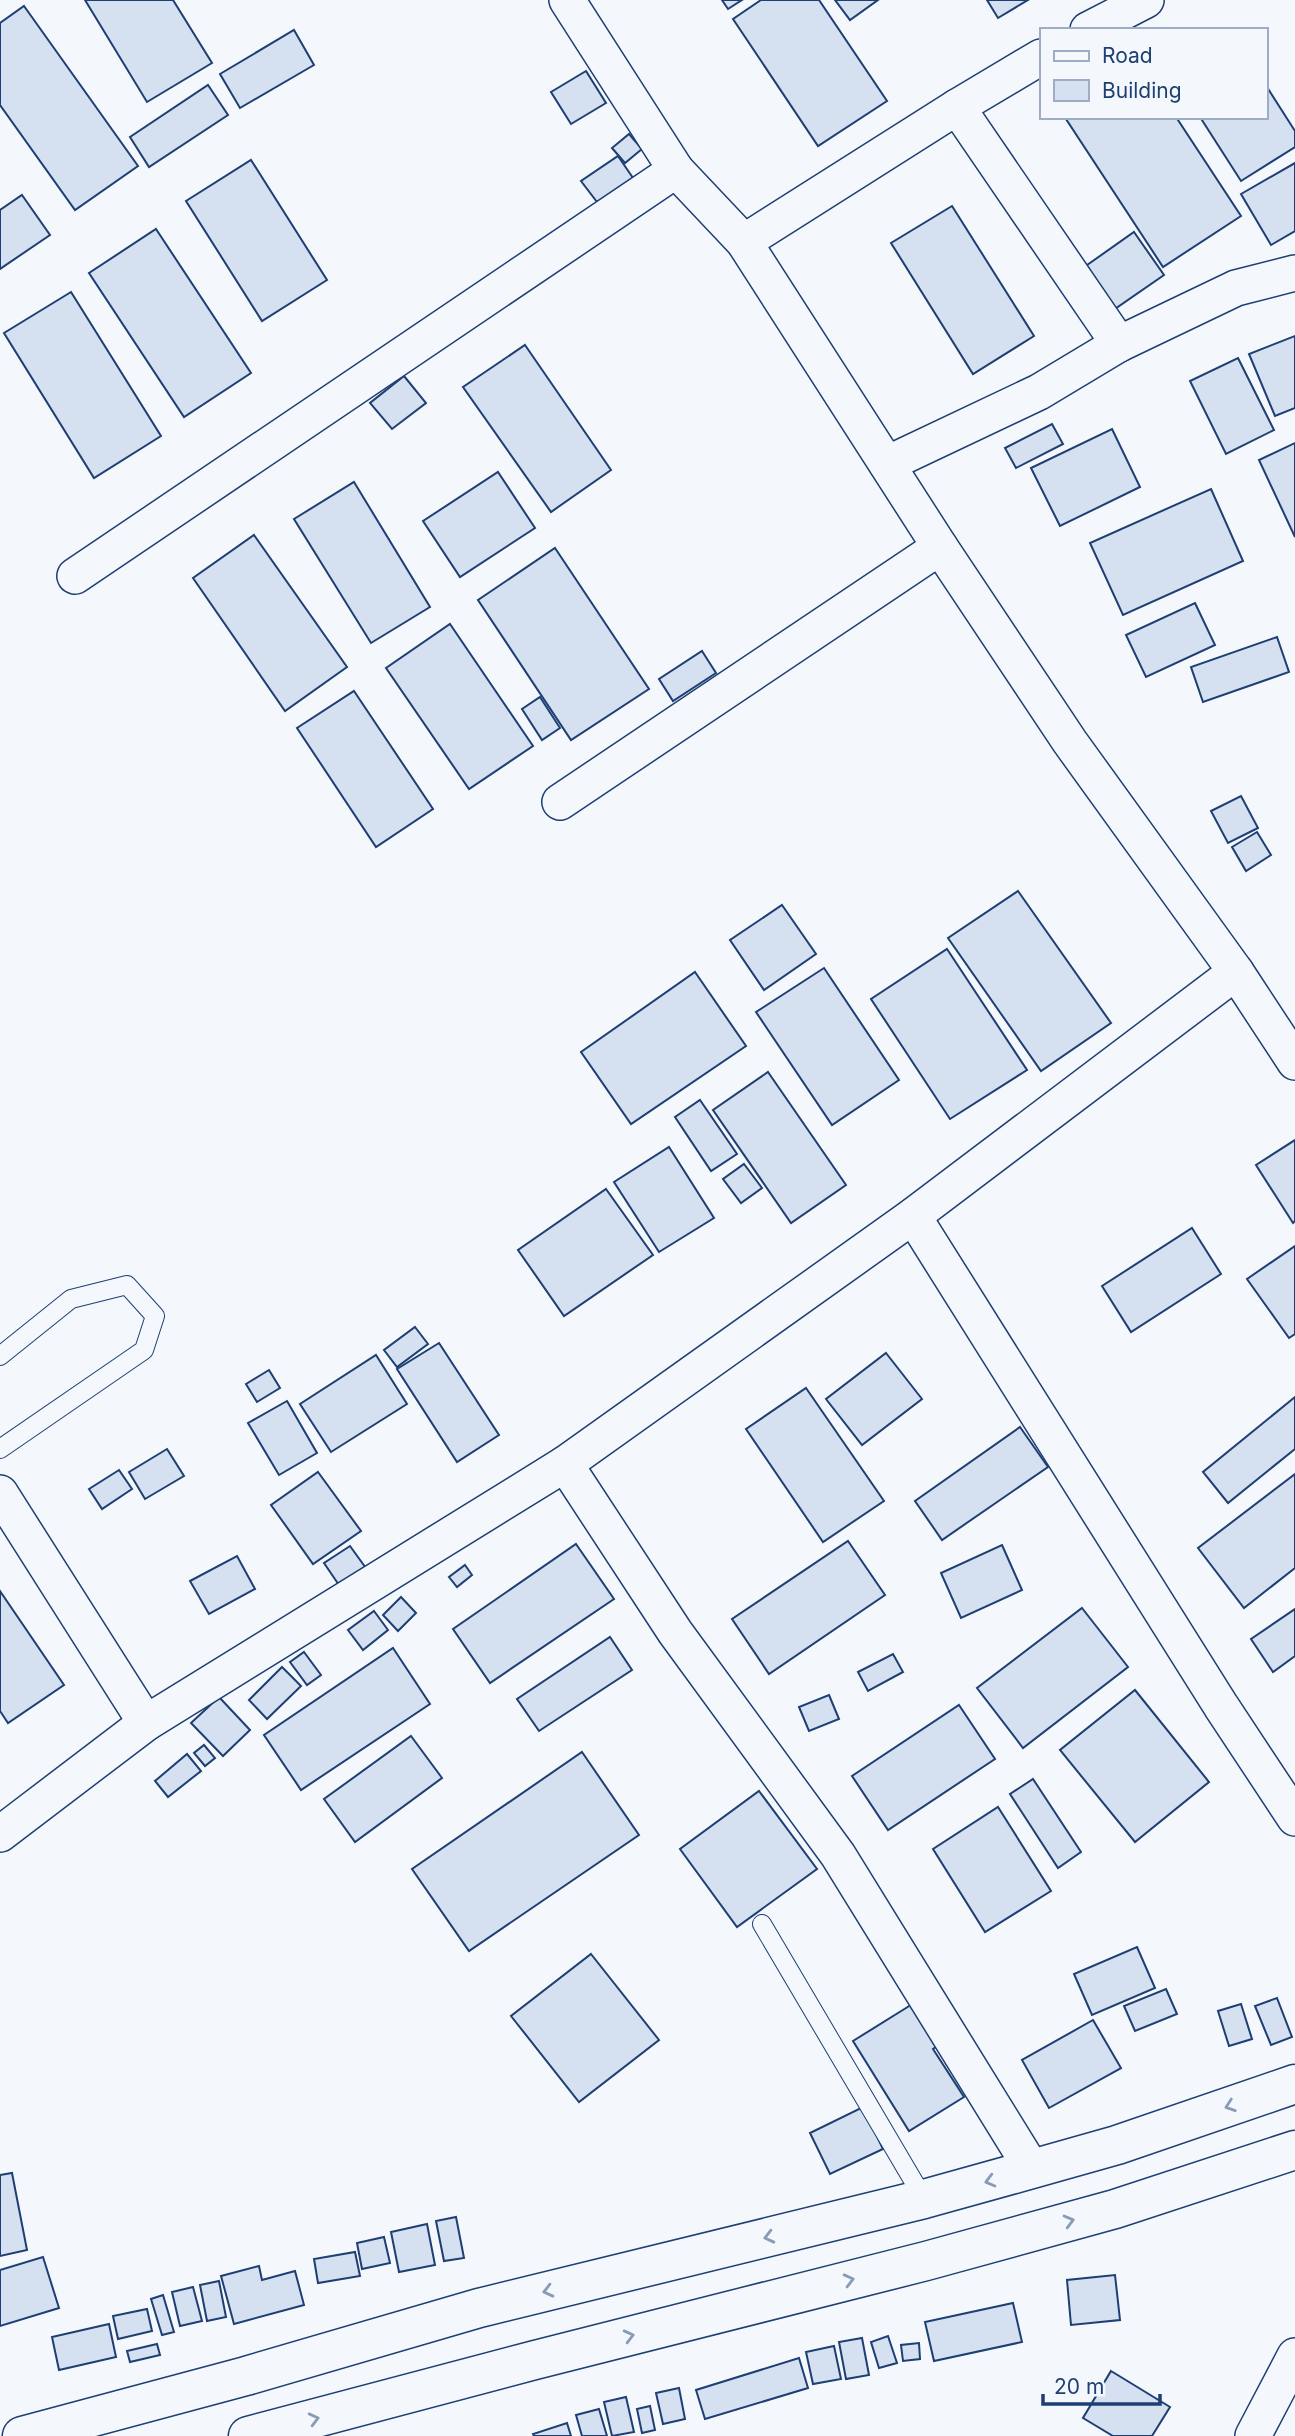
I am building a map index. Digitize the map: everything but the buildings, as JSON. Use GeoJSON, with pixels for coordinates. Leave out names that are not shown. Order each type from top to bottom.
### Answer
{"type":"FeatureCollection","features":[{"type":"Feature","properties":{"kind":"main road"},"geometry":{"type":"LineString","coordinates":[[22,2436],[246,2376],[480,2308],[924,2199],[1117,2145],[1295,2084]]}},
{"type":"Feature","properties":{"kind":"main road"},"geometry":{"type":"LineString","coordinates":[[248,2436],[547,2356],[926,2261],[1115,2209],[1295,2150]]}},
{"type":"Feature","properties":{"kind":"street"},"geometry":{"type":"LineString","coordinates":[[566,0],[676,170],[744,242],[940,547],[1070,742],[1236,972],[1295,1062]]}},
{"type":"Feature","properties":{"kind":"street"},"geometry":{"type":"LineString","coordinates":[[1092,28],[1146,0]]}},
{"type":"Feature","properties":{"kind":"street"},"geometry":{"type":"LineString","coordinates":[[744,242],[1040,58]]}},
{"type":"Feature","properties":{"kind":"street"},"geometry":{"type":"LineString","coordinates":[[957,107],[1119,344]]}},
{"type":"Feature","properties":{"kind":"street"},"geometry":{"type":"LineString","coordinates":[[75,576],[676,170]]}},
{"type":"Feature","properties":{"kind":"street"},"geometry":{"type":"LineString","coordinates":[[887,464],[1039,392],[1119,344],[1236,288],[1295,273]]}},
{"type":"Feature","properties":{"kind":"street"},"geometry":{"type":"LineString","coordinates":[[560,802],[940,547]]}},
{"type":"Feature","properties":{"kind":"street"},"geometry":{"type":"LineString","coordinates":[[0,1834],[146,1723],[565,1464],[913,1216],[1236,972]]}},
{"type":"Feature","properties":{"kind":"street"},"geometry":{"type":"LineString","coordinates":[[913,1216],[1221,1706],[1295,1818]]}},
{"type":"Feature","properties":{"kind":"street"},"geometry":{"type":"LineString","coordinates":[[565,1464],[675,1632],[838,1855],[1032,2169]]}},
{"type":"Feature","properties":{"kind":"street"},"geometry":{"type":"LineString","coordinates":[[0,1493],[146,1723]]}},
{"type":"Feature","properties":{"kind":"street"},"geometry":{"type":"LineString","coordinates":[[1253,2436],[1295,2356]]}},
{"type":"Feature","properties":{"kind":"lane"},"geometry":{"type":"LineString","coordinates":[[0,1356],[71,1298],[127,1285],[155,1317],[144,1350],[0,1449]]}},
{"type":"Feature","properties":{"kind":"lane"},"geometry":{"type":"LineString","coordinates":[[762,1924],[924,2199]]}}]}
